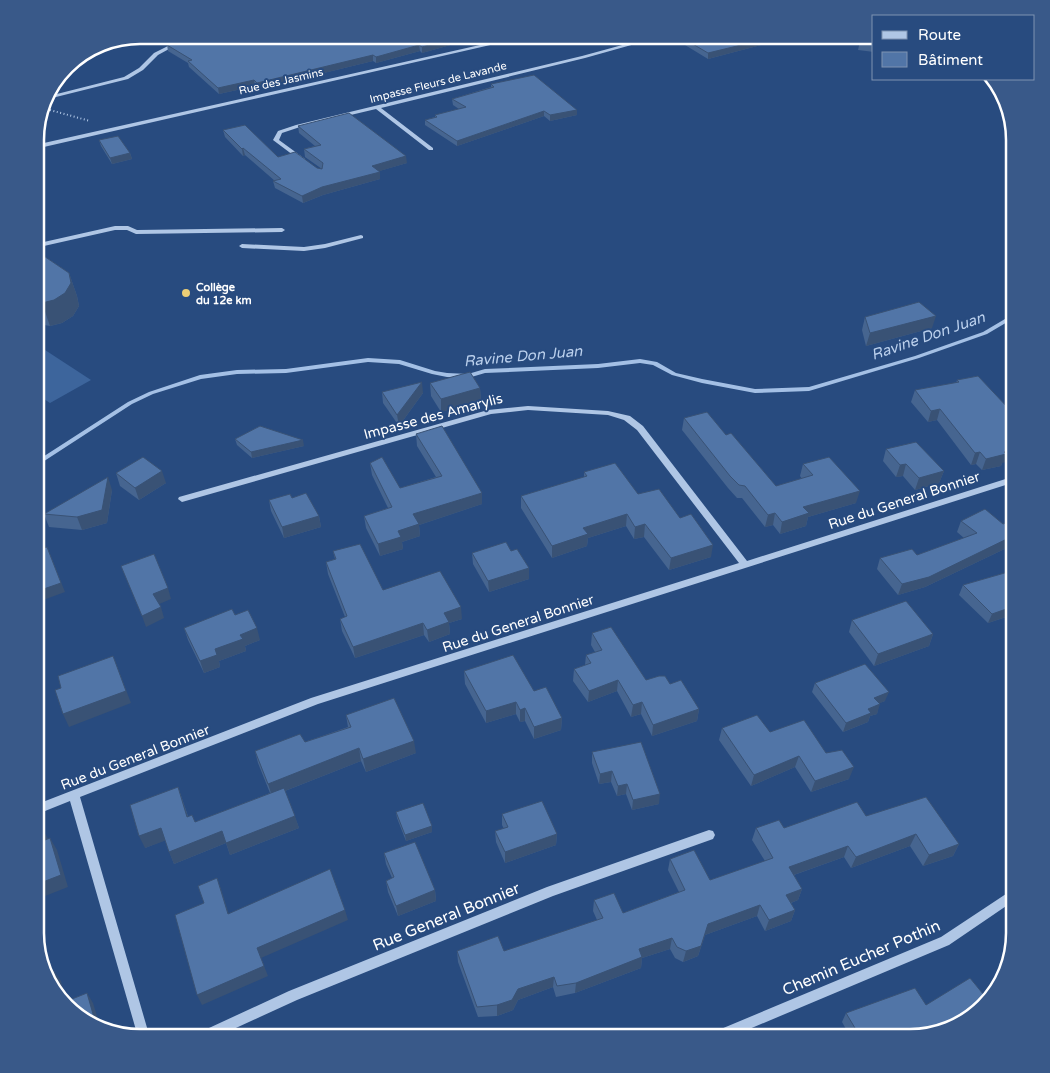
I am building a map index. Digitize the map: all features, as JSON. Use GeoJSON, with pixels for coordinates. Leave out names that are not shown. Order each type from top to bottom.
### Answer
{"type":"FeatureCollection","features":[{"type":"Feature","properties":{"kind":"street"},"geometry":{"type":"LineString","coordinates":[[55,95],[126,78],[142,69],[163,49],[175,44]]}},
{"type":"Feature","properties":{"kind":"street","name":"Rue des Jasmins"},"geometry":{"type":"LineString","coordinates":[[44,145],[492,44]]}},
{"type":"Feature","properties":{"kind":"street","name":"Impasse Fleurs de Lavande"},"geometry":{"type":"LineString","coordinates":[[306,162],[276,140],[280,132],[293,127],[631,44]]}},
{"type":"Feature","properties":{"kind":"street"},"geometry":{"type":"LineString","coordinates":[[377,107],[432,149]]}},
{"type":"Feature","properties":{"kind":"street"},"geometry":{"type":"LineString","coordinates":[[44,244],[115,228],[128,228],[136,232],[282,230]]}},
{"type":"Feature","properties":{"kind":"street","name":"Impasse des Amarylis"},"geometry":{"type":"LineString","coordinates":[[182,498],[491,412],[528,408],[608,413],[628,418],[640,428],[745,565]]}},
{"type":"Feature","properties":{"kind":"street","name":"Rue du General Bonnier"},"geometry":{"type":"LineString","coordinates":[[44,807],[315,701],[1006,482]]}},
{"type":"Feature","properties":{"kind":"street"},"geometry":{"type":"LineString","coordinates":[[74,795],[141,1029]]}},
{"type":"Feature","properties":{"kind":"street","name":"Rue General Bonnier"},"geometry":{"type":"LineString","coordinates":[[219,1029],[293,995],[550,891],[709,835]]}},
{"type":"Feature","properties":{"kind":"street","name":"Chemin Eucher Pothin"},"geometry":{"type":"LineString","coordinates":[[734,1029],[944,941],[1006,899]]}},
{"type":"Feature","properties":{"kind":"lane"},"geometry":{"type":"LineString","coordinates":[[258,246],[265,230]]}},
{"type":"Feature","properties":{"kind":"lane"},"geometry":{"type":"LineString","coordinates":[[242,246],[304,248],[324,246],[361,236]]}},
{"type":"Feature","properties":{"kind":"path"},"geometry":{"type":"LineString","coordinates":[[49,110],[120,128]]}},
{"type":"Feature","properties":{"kind":"shaded area"},"geometry":{"type":"Polygon","coordinates":[[[44,350],[91,380],[50,403],[44,399],[44,350]]]}},
{"type":"Feature","properties":{"kind":"building"},"geometry":{"type":"Polygon","coordinates":[[[433,44],[422,47],[419,45],[376,57],[373,55],[257,83],[254,80],[218,88],[188,61],[192,60],[167,45],[433,44]]]}},
{"type":"Feature","properties":{"kind":"building"},"geometry":{"type":"Polygon","coordinates":[[[693,44],[745,44],[708,53],[693,44]]]}},
{"type":"Feature","properties":{"kind":"building"},"geometry":{"type":"Polygon","coordinates":[[[534,75],[577,110],[550,115],[544,111],[457,141],[425,120],[437,117],[435,115],[466,107],[452,99],[494,87],[491,84],[534,75]]]}},
{"type":"Feature","properties":{"kind":"building"},"geometry":{"type":"Polygon","coordinates":[[[349,113],[406,156],[372,166],[380,172],[322,187],[302,196],[273,181],[281,179],[242,149],[223,130],[245,125],[278,157],[295,152],[317,168],[322,169],[323,163],[304,149],[321,145],[298,126],[349,113]]]}},
{"type":"Feature","properties":{"kind":"building"},"geometry":{"type":"Polygon","coordinates":[[[118,136],[130,153],[110,158],[99,140],[118,136]]]}},
{"type":"Feature","properties":{"kind":"building"},"geometry":{"type":"Polygon","coordinates":[[[44,256],[69,273],[71,283],[65,293],[54,300],[44,302],[44,256]]]}},
{"type":"Feature","properties":{"kind":"building"},"geometry":{"type":"Polygon","coordinates":[[[919,302],[936,316],[870,333],[865,317],[919,302]]]}},
{"type":"Feature","properties":{"kind":"building"},"geometry":{"type":"Polygon","coordinates":[[[470,372],[480,388],[441,399],[430,383],[470,372]]]}},
{"type":"Feature","properties":{"kind":"building"},"geometry":{"type":"Polygon","coordinates":[[[978,376],[1006,406],[1006,452],[1004,452],[1006,454],[986,459],[980,452],[975,453],[940,409],[931,411],[915,390],[959,382],[957,380],[978,376]]]}},
{"type":"Feature","properties":{"kind":"building"},"geometry":{"type":"Polygon","coordinates":[[[422,382],[397,415],[382,392],[422,382]]]}},
{"type":"Feature","properties":{"kind":"building"},"geometry":{"type":"Polygon","coordinates":[[[707,412],[726,435],[731,433],[776,486],[813,475],[803,464],[829,457],[860,491],[803,507],[809,513],[782,522],[775,513],[768,515],[745,486],[739,485],[730,476],[684,418],[707,412]]]}},
{"type":"Feature","properties":{"kind":"building"},"geometry":{"type":"Polygon","coordinates":[[[260,426],[303,440],[251,452],[235,439],[260,426]]]}},
{"type":"Feature","properties":{"kind":"building"},"geometry":{"type":"Polygon","coordinates":[[[442,426],[482,493],[413,514],[419,524],[398,531],[401,537],[378,544],[364,516],[392,507],[370,463],[382,457],[400,488],[442,476],[416,434],[442,426]]]}},
{"type":"Feature","properties":{"kind":"building"},"geometry":{"type":"Polygon","coordinates":[[[916,442],[944,471],[919,478],[906,464],[900,465],[886,449],[916,442]]]}},
{"type":"Feature","properties":{"kind":"building"},"geometry":{"type":"Polygon","coordinates":[[[143,457],[162,471],[135,488],[116,473],[143,457]]]}},
{"type":"Feature","properties":{"kind":"building"},"geometry":{"type":"Polygon","coordinates":[[[615,463],[638,494],[659,489],[680,518],[691,514],[713,545],[671,558],[645,524],[635,527],[627,514],[583,528],[588,534],[552,546],[521,496],[587,476],[584,472],[615,463]]]}},
{"type":"Feature","properties":{"kind":"building"},"geometry":{"type":"Polygon","coordinates":[[[108,477],[102,510],[77,517],[44,514],[108,477]]]}},
{"type":"Feature","properties":{"kind":"building"},"geometry":{"type":"Polygon","coordinates":[[[306,493],[319,516],[282,527],[269,500],[290,494],[292,498],[306,493]]]}},
{"type":"Feature","properties":{"kind":"building"},"geometry":{"type":"Polygon","coordinates":[[[985,509],[1003,524],[1006,523],[1006,539],[929,577],[902,584],[880,558],[912,549],[917,555],[977,533],[961,521],[985,509]]]}},
{"type":"Feature","properties":{"kind":"building"},"geometry":{"type":"Polygon","coordinates":[[[506,542],[511,551],[517,549],[529,568],[488,581],[472,553],[506,542]]]}},
{"type":"Feature","properties":{"kind":"building"},"geometry":{"type":"Polygon","coordinates":[[[360,544],[383,590],[440,571],[461,607],[444,613],[449,622],[427,630],[423,623],[353,647],[340,619],[347,616],[326,562],[336,559],[333,551],[360,544]]]}},
{"type":"Feature","properties":{"kind":"building"},"geometry":{"type":"Polygon","coordinates":[[[47,547],[61,583],[44,589],[44,548],[47,547]]]}},
{"type":"Feature","properties":{"kind":"building"},"geometry":{"type":"Polygon","coordinates":[[[154,554],[168,588],[153,594],[161,607],[142,616],[121,566],[154,554]]]}},
{"type":"Feature","properties":{"kind":"building"},"geometry":{"type":"Polygon","coordinates":[[[1006,573],[1006,609],[992,614],[963,585],[1006,573]]]}},
{"type":"Feature","properties":{"kind":"building"},"geometry":{"type":"Polygon","coordinates":[[[906,601],[933,634],[878,654],[852,620],[906,601]]]}},
{"type":"Feature","properties":{"kind":"building"},"geometry":{"type":"Polygon","coordinates":[[[232,609],[235,615],[248,610],[257,628],[240,635],[243,639],[215,649],[217,655],[200,661],[184,628],[232,609]]]}},
{"type":"Feature","properties":{"kind":"building"},"geometry":{"type":"Polygon","coordinates":[[[611,627],[646,680],[665,676],[670,684],[681,680],[699,709],[653,725],[642,702],[633,705],[618,680],[589,691],[574,669],[591,663],[586,655],[602,650],[592,633],[611,627]]]}},
{"type":"Feature","properties":{"kind":"building"},"geometry":{"type":"Polygon","coordinates":[[[513,655],[534,691],[546,687],[562,718],[534,727],[525,708],[520,710],[516,702],[486,711],[464,671],[513,655]]]}},
{"type":"Feature","properties":{"kind":"building"},"geometry":{"type":"Polygon","coordinates":[[[113,656],[126,691],[63,714],[55,690],[61,688],[58,676],[113,656]]]}},
{"type":"Feature","properties":{"kind":"building"},"geometry":{"type":"Polygon","coordinates":[[[865,664],[889,692],[874,698],[880,704],[868,709],[871,713],[846,723],[815,683],[865,664]]]}},
{"type":"Feature","properties":{"kind":"building"},"geometry":{"type":"Polygon","coordinates":[[[394,698],[414,741],[363,759],[359,748],[268,784],[255,751],[300,734],[305,742],[351,727],[346,715],[394,698]]]}},
{"type":"Feature","properties":{"kind":"building"},"geometry":{"type":"Polygon","coordinates":[[[757,715],[770,732],[804,720],[826,753],[842,750],[854,767],[815,781],[799,756],[754,775],[722,728],[757,715]]]}},
{"type":"Feature","properties":{"kind":"building"},"geometry":{"type":"Polygon","coordinates":[[[641,742],[660,794],[633,800],[627,784],[618,786],[612,771],[600,774],[592,752],[641,742]]]}},
{"type":"Feature","properties":{"kind":"building"},"geometry":{"type":"Polygon","coordinates":[[[178,787],[187,817],[192,815],[195,822],[284,788],[295,816],[226,843],[222,831],[169,852],[161,828],[139,836],[130,805],[178,787]]]}},
{"type":"Feature","properties":{"kind":"building"},"geometry":{"type":"Polygon","coordinates":[[[926,797],[959,844],[929,855],[916,834],[856,857],[848,846],[789,867],[802,889],[786,895],[795,910],[769,920],[760,905],[708,924],[701,946],[686,951],[677,947],[672,938],[639,949],[642,957],[576,983],[557,986],[554,977],[518,989],[512,1000],[497,1005],[477,1007],[457,951],[498,936],[504,951],[603,918],[594,900],[614,893],[623,913],[685,890],[670,859],[694,850],[710,880],[773,858],[756,828],[779,820],[784,828],[857,802],[866,816],[926,797]]]}},
{"type":"Feature","properties":{"kind":"building"},"geometry":{"type":"Polygon","coordinates":[[[542,801],[557,834],[505,852],[495,831],[508,827],[502,814],[542,801]]]}},
{"type":"Feature","properties":{"kind":"building"},"geometry":{"type":"Polygon","coordinates":[[[423,803],[432,826],[405,835],[396,812],[423,803]]]}},
{"type":"Feature","properties":{"kind":"building"},"geometry":{"type":"Polygon","coordinates":[[[44,835],[45,840],[50,838],[61,875],[44,882],[44,835]]]}},
{"type":"Feature","properties":{"kind":"building"},"geometry":{"type":"Polygon","coordinates":[[[415,842],[435,890],[396,906],[386,881],[394,877],[384,853],[415,842]]]}},
{"type":"Feature","properties":{"kind":"building"},"geometry":{"type":"Polygon","coordinates":[[[330,869],[345,910],[257,948],[264,966],[197,995],[175,915],[204,903],[198,886],[217,878],[228,914],[330,869]]]}},
{"type":"Feature","properties":{"kind":"building"},"geometry":{"type":"Polygon","coordinates":[[[970,978],[983,994],[969,1009],[953,1019],[935,1026],[923,1028],[856,1029],[846,1013],[915,988],[926,1005],[970,978]]]}},
{"type":"Feature","properties":{"kind":"building"},"geometry":{"type":"Polygon","coordinates":[[[87,993],[94,1017],[81,1009],[71,999],[87,993]]]}},
{"type":"Feature","properties":{"kind":"waterway","name":"Ravine Don Juan"},"geometry":{"type":"LineString","coordinates":[[44,459],[130,403],[151,393],[200,377],[237,372],[286,371],[368,360],[400,362],[434,373],[468,376],[485,371],[598,366],[640,361],[655,363],[674,374],[755,391],[809,389],[917,357],[985,333],[1006,321]]}},
{"type":"Feature","properties":{"kind":"place","name":"Collège du 12e km"},"geometry":{"type":"Point","coordinates":[186,293]}}]}
